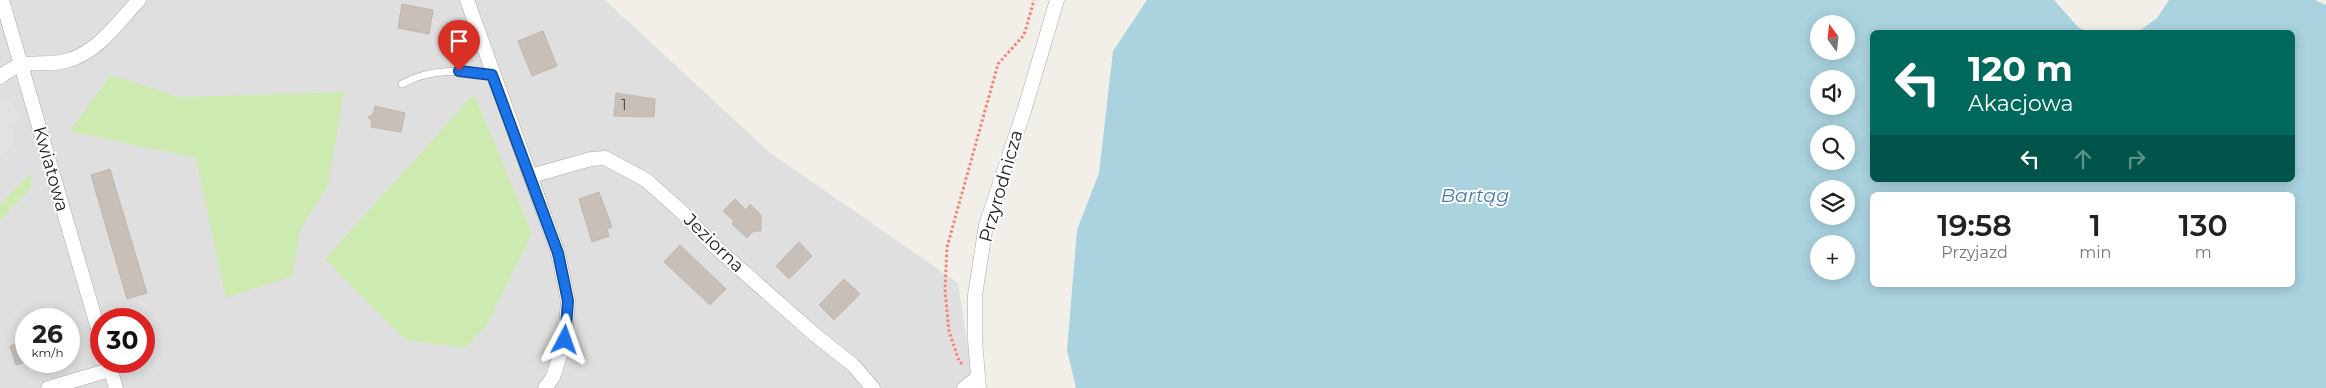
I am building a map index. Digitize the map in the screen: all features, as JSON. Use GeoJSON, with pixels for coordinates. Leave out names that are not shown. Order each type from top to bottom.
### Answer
{"type":"FeatureCollection","features":[{"type":"Feature","properties":{"kind":"street","name":"Kwiatowa"},"geometry":{"type":"LineString","coordinates":[[2,0],[92,308]]}},
{"type":"Feature","properties":{"kind":"street"},"geometry":{"type":"LineString","coordinates":[[0,77],[21,64],[68,60],[94,48],[138,0]]}},
{"type":"Feature","properties":{"kind":"street"},"geometry":{"type":"LineString","coordinates":[[468,0],[492,75],[558,253],[568,301],[565,340],[553,377],[544,388]]}},
{"type":"Feature","properties":{"kind":"street","name":"Przyrodnicza"},"geometry":{"type":"LineString","coordinates":[[978,383],[975,295],[986,225],[1024,111],[1057,0]]}},
{"type":"Feature","properties":{"kind":"street","name":"Jeziorna"},"geometry":{"type":"LineString","coordinates":[[531,176],[592,159],[605,158],[646,180],[683,213],[712,244],[814,334],[853,365],[873,388]]}},
{"type":"Feature","properties":{"kind":"street"},"geometry":{"type":"LineString","coordinates":[[48,388],[90,373]]}},
{"type":"Feature","properties":{"kind":"street"},"geometry":{"type":"LineString","coordinates":[[111,373],[116,388]]}},
{"type":"Feature","properties":{"kind":"street"},"geometry":{"type":"LineString","coordinates":[[964,388],[978,383]]}},
{"type":"Feature","properties":{"kind":"lane"},"geometry":{"type":"LineString","coordinates":[[402,84],[418,75],[433,72],[459,71],[492,75]]}},
{"type":"Feature","properties":{"kind":"path"},"geometry":{"type":"LineString","coordinates":[[978,383],[959,361],[948,331],[945,291],[946,247],[998,64],[1024,36],[1034,0]]}},
{"type":"Feature","properties":{"kind":"shaded area"},"geometry":{"type":"Polygon","coordinates":[[[0,0],[605,0],[769,152],[958,283],[974,388],[0,388],[0,0]]]}},
{"type":"Feature","properties":{"kind":"shaded area"},"geometry":{"type":"Polygon","coordinates":[[[11,100],[20,119],[12,125],[14,144],[0,159],[0,104],[11,100]]]}},
{"type":"Feature","properties":{"kind":"green space"},"geometry":{"type":"Polygon","coordinates":[[[111,75],[180,97],[344,92],[328,185],[300,230],[292,276],[226,298],[196,158],[69,131],[111,75]]]}},
{"type":"Feature","properties":{"kind":"green space"},"geometry":{"type":"Polygon","coordinates":[[[474,94],[532,234],[487,325],[465,348],[406,340],[325,259],[474,94]]]}},
{"type":"Feature","properties":{"kind":"green space"},"geometry":{"type":"Polygon","coordinates":[[[31,173],[31,188],[0,221],[0,205],[31,173]]]}},
{"type":"Feature","properties":{"kind":"water","name":"Bartąg"},"geometry":{"type":"Polygon","coordinates":[[[1147,0],[2054,0],[2078,27],[2083,30],[1870,30],[1870,182],[2295,182],[2295,30],[2141,30],[2157,18],[2169,0],[2315,0],[2326,5],[2326,388],[1076,388],[1067,350],[1077,230],[1099,173],[1113,51],[1147,0]]]}},
{"type":"Feature","properties":{"kind":"building"},"geometry":{"type":"Polygon","coordinates":[[[402,4],[433,10],[429,34],[398,28],[402,4]]]}},
{"type":"Feature","properties":{"kind":"building"},"geometry":{"type":"Polygon","coordinates":[[[543,31],[557,66],[532,76],[518,41],[543,31]]]}},
{"type":"Feature","properties":{"kind":"building"},"geometry":{"type":"Polygon","coordinates":[[[616,93],[655,99],[654,117],[614,116],[616,93]]]}},
{"type":"Feature","properties":{"kind":"building"},"geometry":{"type":"Polygon","coordinates":[[[375,106],[405,113],[401,132],[371,127],[372,122],[368,117],[373,114],[375,106]]]}},
{"type":"Feature","properties":{"kind":"building"},"geometry":{"type":"Polygon","coordinates":[[[110,169],[147,293],[127,299],[91,175],[110,169]]]}},
{"type":"Feature","properties":{"kind":"building"},"geometry":{"type":"Polygon","coordinates":[[[599,192],[612,227],[607,229],[609,236],[592,242],[579,199],[599,192]]]}},
{"type":"Feature","properties":{"kind":"building"},"geometry":{"type":"Polygon","coordinates":[[[735,199],[746,210],[750,204],[761,215],[761,231],[754,231],[747,238],[732,224],[734,221],[723,211],[735,199]]]}},
{"type":"Feature","properties":{"kind":"building"},"geometry":{"type":"Polygon","coordinates":[[[799,242],[812,256],[789,279],[776,266],[799,242]]]}},
{"type":"Feature","properties":{"kind":"building"},"geometry":{"type":"Polygon","coordinates":[[[680,245],[726,289],[710,305],[664,262],[680,245]]]}},
{"type":"Feature","properties":{"kind":"building"},"geometry":{"type":"Polygon","coordinates":[[[844,279],[860,294],[834,320],[819,305],[844,279]]]}},
{"type":"Feature","properties":{"kind":"building"},"geometry":{"type":"Polygon","coordinates":[[[15,344],[15,362],[10,346],[15,344]]]}},
{"type":"Feature","properties":{"kind":"route"},"geometry":{"type":"LineString","coordinates":[[459,71],[492,75],[540,200],[558,253],[568,301],[565,340]]}}]}
